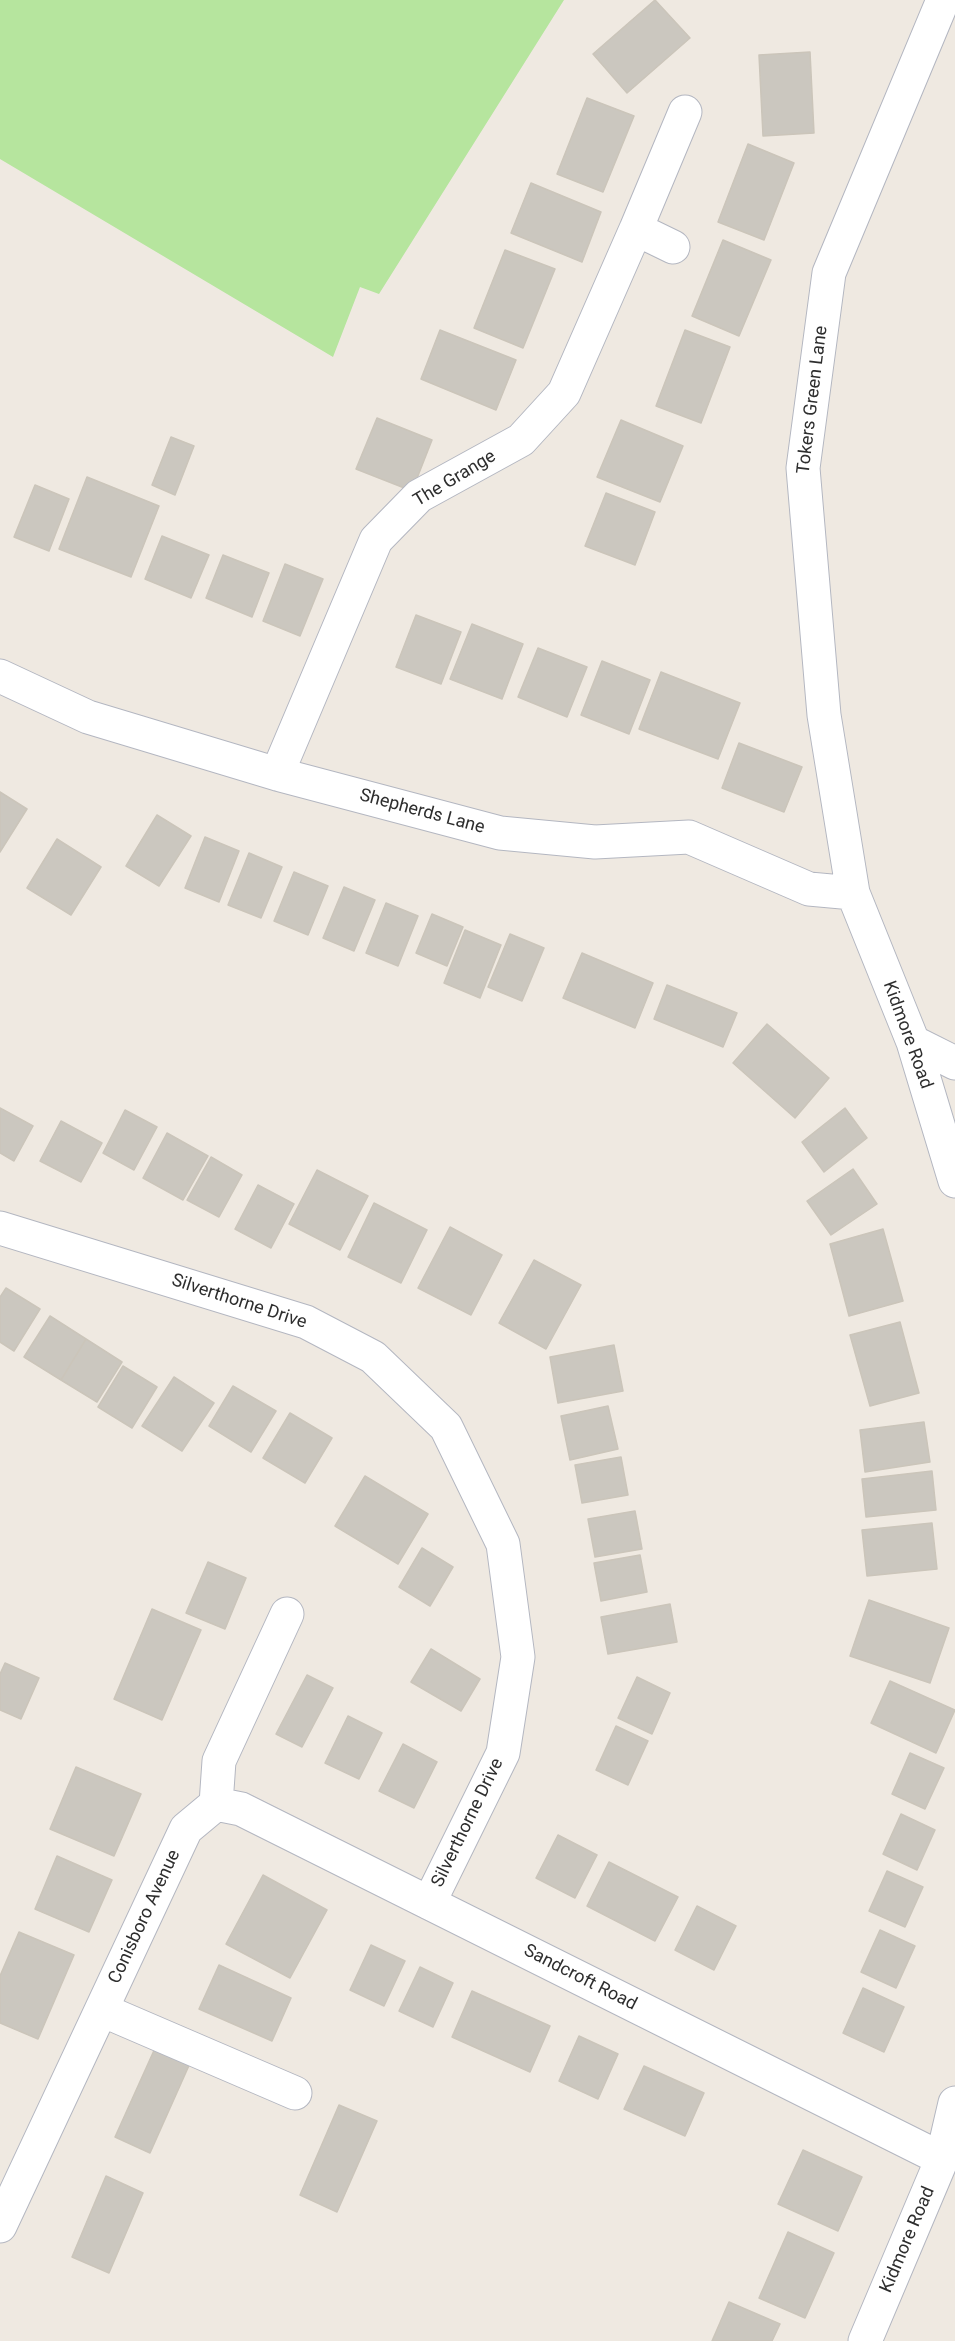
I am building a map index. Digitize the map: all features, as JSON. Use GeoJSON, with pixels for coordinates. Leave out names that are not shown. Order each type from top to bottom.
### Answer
{"type":"FeatureCollection","features":[{"type":"Feature","properties":{"kind":"street","name":"Tokers Green Lane"},"geometry":{"type":"LineString","coordinates":[[853,893],[824,716],[802,468],[829,273],[943,0]]}},
{"type":"Feature","properties":{"kind":"street","name":"The Grange"},"geometry":{"type":"LineString","coordinates":[[277,774],[376,540],[419,496],[522,440],[564,393],[685,112]]}},
{"type":"Feature","properties":{"kind":"street"},"geometry":{"type":"LineString","coordinates":[[636,229],[673,248]]}},
{"type":"Feature","properties":{"kind":"street","name":"Shepherds Lane"},"geometry":{"type":"LineString","coordinates":[[0,676],[88,717],[277,774],[500,833],[595,842],[689,837],[809,889],[853,893]]}},
{"type":"Feature","properties":{"kind":"street","name":"Kidmore Road"},"geometry":{"type":"LineString","coordinates":[[853,893],[913,1042],[955,1181]]}},
{"type":"Feature","properties":{"kind":"street"},"geometry":{"type":"LineString","coordinates":[[913,1042],[955,1064]]}},
{"type":"Feature","properties":{"kind":"street","name":"Silverthorne Drive"},"geometry":{"type":"LineString","coordinates":[[0,1228],[306,1322],[373,1357],[446,1427],[503,1544],[518,1657],[503,1753],[429,1903]]}},
{"type":"Feature","properties":{"kind":"street"},"geometry":{"type":"LineString","coordinates":[[216,1804],[219,1761],[287,1614]]}},
{"type":"Feature","properties":{"kind":"street","name":"Sandcroft Road"},"geometry":{"type":"LineString","coordinates":[[216,1804],[241,1809],[942,2159]]}},
{"type":"Feature","properties":{"kind":"street","name":"Conisboro Avenue"},"geometry":{"type":"LineString","coordinates":[[0,2226],[186,1829],[216,1804]]}},
{"type":"Feature","properties":{"kind":"street"},"geometry":{"type":"LineString","coordinates":[[102,2010],[295,2093]]}},
{"type":"Feature","properties":{"kind":"street","name":"Kidmore Road"},"geometry":{"type":"LineString","coordinates":[[865,2341],[942,2159],[955,2103]]}},
{"type":"Feature","properties":{"kind":"green space"},"geometry":{"type":"Polygon","coordinates":[[[0,0],[564,0],[379,294],[360,287],[333,357],[0,159],[0,0]]]}},
{"type":"Feature","properties":{"kind":"building"},"geometry":{"type":"Polygon","coordinates":[[[655,0],[690,38],[627,93],[593,54],[655,0]]]}},
{"type":"Feature","properties":{"kind":"building"},"geometry":{"type":"Polygon","coordinates":[[[810,52],[814,133],[763,136],[759,55],[810,52]]]}},
{"type":"Feature","properties":{"kind":"building"},"geometry":{"type":"Polygon","coordinates":[[[587,98],[634,116],[603,192],[557,174],[587,98]]]}},
{"type":"Feature","properties":{"kind":"building"},"geometry":{"type":"Polygon","coordinates":[[[748,144],[794,163],[764,240],[718,222],[748,144]]]}},
{"type":"Feature","properties":{"kind":"building"},"geometry":{"type":"Polygon","coordinates":[[[531,183],[601,212],[582,262],[511,233],[531,183]]]}},
{"type":"Feature","properties":{"kind":"building"},"geometry":{"type":"Polygon","coordinates":[[[723,240],[771,260],[739,336],[692,316],[723,240]]]}},
{"type":"Feature","properties":{"kind":"building"},"geometry":{"type":"Polygon","coordinates":[[[505,250],[555,269],[523,348],[474,328],[505,250]]]}},
{"type":"Feature","properties":{"kind":"building"},"geometry":{"type":"Polygon","coordinates":[[[440,330],[516,360],[496,410],[421,379],[440,330]]]}},
{"type":"Feature","properties":{"kind":"building"},"geometry":{"type":"Polygon","coordinates":[[[685,330],[730,347],[701,423],[656,406],[685,330]]]}},
{"type":"Feature","properties":{"kind":"building"},"geometry":{"type":"Polygon","coordinates":[[[377,418],[432,440],[412,491],[356,469],[377,418]]]}},
{"type":"Feature","properties":{"kind":"building"},"geometry":{"type":"Polygon","coordinates":[[[621,420],[683,446],[660,502],[597,477],[621,420]]]}},
{"type":"Feature","properties":{"kind":"building"},"geometry":{"type":"Polygon","coordinates":[[[171,437],[194,446],[175,495],[152,485],[171,437]]]}},
{"type":"Feature","properties":{"kind":"building"},"geometry":{"type":"Polygon","coordinates":[[[87,477],[159,506],[131,577],[59,549],[87,477]]]}},
{"type":"Feature","properties":{"kind":"building"},"geometry":{"type":"Polygon","coordinates":[[[35,485],[69,499],[49,551],[14,537],[35,485]]]}},
{"type":"Feature","properties":{"kind":"building"},"geometry":{"type":"Polygon","coordinates":[[[606,493],[655,512],[635,565],[585,546],[606,493]]]}},
{"type":"Feature","properties":{"kind":"building"},"geometry":{"type":"Polygon","coordinates":[[[162,536],[209,555],[191,598],[145,579],[162,536]]]}},
{"type":"Feature","properties":{"kind":"building"},"geometry":{"type":"Polygon","coordinates":[[[223,555],[269,573],[252,617],[206,598],[223,555]]]}},
{"type":"Feature","properties":{"kind":"building"},"geometry":{"type":"Polygon","coordinates":[[[285,564],[323,579],[300,636],[263,621],[285,564]]]}},
{"type":"Feature","properties":{"kind":"building"},"geometry":{"type":"Polygon","coordinates":[[[416,615],[461,632],[441,684],[396,667],[416,615]]]}},
{"type":"Feature","properties":{"kind":"building"},"geometry":{"type":"Polygon","coordinates":[[[472,624],[523,644],[502,699],[450,679],[472,624]]]}},
{"type":"Feature","properties":{"kind":"building"},"geometry":{"type":"Polygon","coordinates":[[[538,648],[587,667],[567,717],[518,697],[538,648]]]}},
{"type":"Feature","properties":{"kind":"building"},"geometry":{"type":"Polygon","coordinates":[[[602,661],[650,680],[629,734],[581,715],[602,661]]]}},
{"type":"Feature","properties":{"kind":"building"},"geometry":{"type":"Polygon","coordinates":[[[661,672],[740,703],[718,759],[639,729],[661,672]]]}},
{"type":"Feature","properties":{"kind":"building"},"geometry":{"type":"Polygon","coordinates":[[[739,743],[802,767],[784,812],[722,788],[739,743]]]}},
{"type":"Feature","properties":{"kind":"building"},"geometry":{"type":"Polygon","coordinates":[[[0,792],[27,809],[0,852],[0,792]]]}},
{"type":"Feature","properties":{"kind":"building"},"geometry":{"type":"Polygon","coordinates":[[[157,815],[191,836],[159,886],[126,866],[157,815]]]}},
{"type":"Feature","properties":{"kind":"building"},"geometry":{"type":"Polygon","coordinates":[[[205,837],[239,851],[219,902],[185,888],[205,837]]]}},
{"type":"Feature","properties":{"kind":"building"},"geometry":{"type":"Polygon","coordinates":[[[57,839],[101,867],[71,915],[27,888],[57,839]]]}},
{"type":"Feature","properties":{"kind":"building"},"geometry":{"type":"Polygon","coordinates":[[[249,853],[282,867],[261,918],[228,905],[249,853]]]}},
{"type":"Feature","properties":{"kind":"building"},"geometry":{"type":"Polygon","coordinates":[[[294,872],[328,886],[308,935],[274,921],[294,872]]]}},
{"type":"Feature","properties":{"kind":"building"},"geometry":{"type":"Polygon","coordinates":[[[344,887],[375,900],[354,951],[323,938],[344,887]]]}},
{"type":"Feature","properties":{"kind":"building"},"geometry":{"type":"Polygon","coordinates":[[[386,903],[418,916],[398,966],[366,953],[386,903]]]}},
{"type":"Feature","properties":{"kind":"building"},"geometry":{"type":"Polygon","coordinates":[[[432,914],[463,927],[447,966],[416,953],[432,914]]]}},
{"type":"Feature","properties":{"kind":"building"},"geometry":{"type":"Polygon","coordinates":[[[465,930],[501,945],[480,998],[444,983],[465,930]]]}},
{"type":"Feature","properties":{"kind":"building"},"geometry":{"type":"Polygon","coordinates":[[[510,934],[544,948],[522,1001],[488,987],[510,934]]]}},
{"type":"Feature","properties":{"kind":"building"},"geometry":{"type":"Polygon","coordinates":[[[582,953],[653,983],[635,1028],[563,998],[582,953]]]}},
{"type":"Feature","properties":{"kind":"building"},"geometry":{"type":"Polygon","coordinates":[[[667,985],[737,1013],[723,1047],[654,1019],[667,985]]]}},
{"type":"Feature","properties":{"kind":"building"},"geometry":{"type":"Polygon","coordinates":[[[767,1024],[829,1078],[795,1118],[733,1063],[767,1024]]]}},
{"type":"Feature","properties":{"kind":"building"},"geometry":{"type":"Polygon","coordinates":[[[0,1108],[33,1126],[14,1161],[0,1153],[0,1108]]]}},
{"type":"Feature","properties":{"kind":"building"},"geometry":{"type":"Polygon","coordinates":[[[845,1108],[867,1138],[824,1172],[802,1142],[845,1108]]]}},
{"type":"Feature","properties":{"kind":"building"},"geometry":{"type":"Polygon","coordinates":[[[125,1110],[157,1127],[134,1170],[103,1153],[125,1110]]]}},
{"type":"Feature","properties":{"kind":"building"},"geometry":{"type":"Polygon","coordinates":[[[61,1121],[102,1143],[81,1182],[40,1161],[61,1121]]]}},
{"type":"Feature","properties":{"kind":"building"},"geometry":{"type":"Polygon","coordinates":[[[167,1133],[208,1156],[183,1200],[143,1178],[167,1133]]]}},
{"type":"Feature","properties":{"kind":"building"},"geometry":{"type":"Polygon","coordinates":[[[211,1157],[242,1175],[219,1217],[187,1200],[211,1157]]]}},
{"type":"Feature","properties":{"kind":"building"},"geometry":{"type":"Polygon","coordinates":[[[853,1169],[877,1204],[831,1235],[807,1201],[853,1169]]]}},
{"type":"Feature","properties":{"kind":"building"},"geometry":{"type":"Polygon","coordinates":[[[317,1170],[368,1196],[340,1250],[289,1224],[317,1170]]]}},
{"type":"Feature","properties":{"kind":"building"},"geometry":{"type":"Polygon","coordinates":[[[258,1185],[294,1204],[271,1248],[235,1229],[258,1185]]]}},
{"type":"Feature","properties":{"kind":"building"},"geometry":{"type":"Polygon","coordinates":[[[374,1203],[427,1230],[401,1283],[348,1257],[374,1203]]]}},
{"type":"Feature","properties":{"kind":"building"},"geometry":{"type":"Polygon","coordinates":[[[450,1227],[502,1255],[471,1315],[418,1288],[450,1227]]]}},
{"type":"Feature","properties":{"kind":"building"},"geometry":{"type":"Polygon","coordinates":[[[883,1229],[903,1301],[849,1316],[830,1244],[883,1229]]]}},
{"type":"Feature","properties":{"kind":"building"},"geometry":{"type":"Polygon","coordinates":[[[534,1260],[581,1285],[546,1349],[499,1323],[534,1260]]]}},
{"type":"Feature","properties":{"kind":"building"},"geometry":{"type":"Polygon","coordinates":[[[6,1288],[40,1309],[14,1351],[0,1342],[0,1297],[6,1288]]]}},
{"type":"Feature","properties":{"kind":"building"},"geometry":{"type":"Polygon","coordinates":[[[50,1316],[86,1339],[61,1380],[24,1357],[50,1316]]]}},
{"type":"Feature","properties":{"kind":"building"},"geometry":{"type":"Polygon","coordinates":[[[900,1322],[919,1393],[870,1406],[850,1335],[900,1322]]]}},
{"type":"Feature","properties":{"kind":"building"},"geometry":{"type":"Polygon","coordinates":[[[86,1339],[122,1362],[97,1402],[61,1380],[86,1339]]]}},
{"type":"Feature","properties":{"kind":"building"},"geometry":{"type":"Polygon","coordinates":[[[614,1345],[623,1391],[558,1403],[550,1357],[614,1345]]]}},
{"type":"Feature","properties":{"kind":"building"},"geometry":{"type":"Polygon","coordinates":[[[123,1366],[157,1387],[132,1428],[98,1407],[123,1366]]]}},
{"type":"Feature","properties":{"kind":"building"},"geometry":{"type":"Polygon","coordinates":[[[174,1377],[214,1403],[182,1451],[142,1426],[174,1377]]]}},
{"type":"Feature","properties":{"kind":"building"},"geometry":{"type":"Polygon","coordinates":[[[233,1386],[276,1411],[251,1452],[209,1426],[233,1386]]]}},
{"type":"Feature","properties":{"kind":"building"},"geometry":{"type":"Polygon","coordinates":[[[608,1406],[618,1449],[570,1460],[561,1416],[608,1406]]]}},
{"type":"Feature","properties":{"kind":"building"},"geometry":{"type":"Polygon","coordinates":[[[290,1413],[332,1438],[305,1483],[263,1458],[290,1413]]]}},
{"type":"Feature","properties":{"kind":"building"},"geometry":{"type":"Polygon","coordinates":[[[924,1422],[930,1462],[865,1472],[860,1430],[924,1422]]]}},
{"type":"Feature","properties":{"kind":"building"},"geometry":{"type":"Polygon","coordinates":[[[621,1457],[628,1495],[582,1503],[575,1465],[621,1457]]]}},
{"type":"Feature","properties":{"kind":"building"},"geometry":{"type":"Polygon","coordinates":[[[932,1471],[936,1510],[866,1517],[862,1479],[932,1471]]]}},
{"type":"Feature","properties":{"kind":"building"},"geometry":{"type":"Polygon","coordinates":[[[365,1476],[428,1514],[398,1564],[335,1526],[365,1476]]]}},
{"type":"Feature","properties":{"kind":"building"},"geometry":{"type":"Polygon","coordinates":[[[635,1511],[642,1549],[595,1557],[588,1519],[635,1511]]]}},
{"type":"Feature","properties":{"kind":"building"},"geometry":{"type":"Polygon","coordinates":[[[932,1523],[937,1569],[867,1576],[862,1530],[932,1523]]]}},
{"type":"Feature","properties":{"kind":"building"},"geometry":{"type":"Polygon","coordinates":[[[422,1548],[453,1567],[430,1606],[399,1587],[422,1548]]]}},
{"type":"Feature","properties":{"kind":"building"},"geometry":{"type":"Polygon","coordinates":[[[640,1555],[647,1592],[601,1601],[594,1563],[640,1555]]]}},
{"type":"Feature","properties":{"kind":"building"},"geometry":{"type":"Polygon","coordinates":[[[208,1562],[246,1578],[225,1629],[186,1613],[208,1562]]]}},
{"type":"Feature","properties":{"kind":"building"},"geometry":{"type":"Polygon","coordinates":[[[869,1600],[949,1628],[930,1683],[850,1656],[869,1600]]]}},
{"type":"Feature","properties":{"kind":"building"},"geometry":{"type":"Polygon","coordinates":[[[670,1604],[677,1642],[608,1654],[601,1617],[670,1604]]]}},
{"type":"Feature","properties":{"kind":"building"},"geometry":{"type":"Polygon","coordinates":[[[152,1609],[201,1630],[162,1720],[114,1699],[152,1609]]]}},
{"type":"Feature","properties":{"kind":"building"},"geometry":{"type":"Polygon","coordinates":[[[431,1649],[480,1679],[461,1711],[411,1682],[431,1649]]]}},
{"type":"Feature","properties":{"kind":"building"},"geometry":{"type":"Polygon","coordinates":[[[5,1663],[39,1678],[21,1719],[0,1710],[0,1674],[5,1663]]]}},
{"type":"Feature","properties":{"kind":"building"},"geometry":{"type":"Polygon","coordinates":[[[307,1675],[333,1688],[302,1747],[276,1734],[307,1675]]]}},
{"type":"Feature","properties":{"kind":"building"},"geometry":{"type":"Polygon","coordinates":[[[637,1677],[670,1693],[652,1734],[618,1718],[637,1677]]]}},
{"type":"Feature","properties":{"kind":"building"},"geometry":{"type":"Polygon","coordinates":[[[890,1681],[955,1710],[936,1753],[871,1723],[890,1681]]]}},
{"type":"Feature","properties":{"kind":"building"},"geometry":{"type":"Polygon","coordinates":[[[348,1716],[382,1733],[359,1779],[325,1763],[348,1716]]]}},
{"type":"Feature","properties":{"kind":"building"},"geometry":{"type":"Polygon","coordinates":[[[616,1726],[648,1741],[628,1785],[596,1770],[616,1726]]]}},
{"type":"Feature","properties":{"kind":"building"},"geometry":{"type":"Polygon","coordinates":[[[403,1744],[437,1762],[414,1808],[379,1791],[403,1744]]]}},
{"type":"Feature","properties":{"kind":"building"},"geometry":{"type":"Polygon","coordinates":[[[910,1753],[944,1768],[925,1809],[892,1794],[910,1753]]]}},
{"type":"Feature","properties":{"kind":"building"},"geometry":{"type":"Polygon","coordinates":[[[76,1767],[141,1794],[114,1856],[50,1829],[76,1767]]]}},
{"type":"Feature","properties":{"kind":"building"},"geometry":{"type":"Polygon","coordinates":[[[901,1814],[935,1830],[917,1870],[883,1854],[901,1814]]]}},
{"type":"Feature","properties":{"kind":"building"},"geometry":{"type":"Polygon","coordinates":[[[558,1835],[597,1855],[575,1898],[536,1878],[558,1835]]]}},
{"type":"Feature","properties":{"kind":"building"},"geometry":{"type":"Polygon","coordinates":[[[57,1856],[112,1880],[89,1932],[35,1909],[57,1856]]]}},
{"type":"Feature","properties":{"kind":"building"},"geometry":{"type":"Polygon","coordinates":[[[609,1862],[678,1897],[655,1941],[587,1906],[609,1862]]]}},
{"type":"Feature","properties":{"kind":"building"},"geometry":{"type":"Polygon","coordinates":[[[887,1871],[923,1887],[905,1927],[869,1911],[887,1871]]]}},
{"type":"Feature","properties":{"kind":"building"},"geometry":{"type":"Polygon","coordinates":[[[263,1875],[327,1910],[290,1978],[226,1944],[263,1875]]]}},
{"type":"Feature","properties":{"kind":"building"},"geometry":{"type":"Polygon","coordinates":[[[697,1906],[736,1926],[714,1970],[675,1950],[697,1906]]]}},
{"type":"Feature","properties":{"kind":"building"},"geometry":{"type":"Polygon","coordinates":[[[880,1930],[915,1946],[896,1988],[861,1972],[880,1930]]]}},
{"type":"Feature","properties":{"kind":"building"},"geometry":{"type":"Polygon","coordinates":[[[19,1932],[74,1955],[38,2039],[0,2023],[0,1976],[19,1932]]]}},
{"type":"Feature","properties":{"kind":"building"},"geometry":{"type":"Polygon","coordinates":[[[371,1945],[405,1961],[384,2006],[350,1990],[371,1945]]]}},
{"type":"Feature","properties":{"kind":"building"},"geometry":{"type":"Polygon","coordinates":[[[219,1965],[291,1998],[272,2041],[199,2009],[219,1965]]]}},
{"type":"Feature","properties":{"kind":"building"},"geometry":{"type":"Polygon","coordinates":[[[420,1967],[453,1983],[433,2027],[399,2011],[420,1967]]]}},
{"type":"Feature","properties":{"kind":"building"},"geometry":{"type":"Polygon","coordinates":[[[863,1988],[904,2007],[884,2052],[843,2033],[863,1988]]]}},
{"type":"Feature","properties":{"kind":"building"},"geometry":{"type":"Polygon","coordinates":[[[472,1991],[550,2026],[530,2072],[452,2037],[472,1991]]]}},
{"type":"Feature","properties":{"kind":"building"},"geometry":{"type":"Polygon","coordinates":[[[579,2036],[618,2054],[598,2099],[559,2081],[579,2036]]]}},
{"type":"Feature","properties":{"kind":"building"},"geometry":{"type":"Polygon","coordinates":[[[156,2046],[191,2061],[150,2153],[115,2137],[156,2046]]]}},
{"type":"Feature","properties":{"kind":"building"},"geometry":{"type":"Polygon","coordinates":[[[644,2066],[704,2093],[685,2136],[624,2109],[644,2066]]]}},
{"type":"Feature","properties":{"kind":"building"},"geometry":{"type":"Polygon","coordinates":[[[339,2105],[377,2121],[337,2212],[300,2195],[339,2105]]]}},
{"type":"Feature","properties":{"kind":"building"},"geometry":{"type":"Polygon","coordinates":[[[803,2150],[862,2177],[838,2231],[778,2204],[803,2150]]]}},
{"type":"Feature","properties":{"kind":"building"},"geometry":{"type":"Polygon","coordinates":[[[106,2176],[143,2193],[109,2273],[72,2257],[106,2176]]]}},
{"type":"Feature","properties":{"kind":"building"},"geometry":{"type":"Polygon","coordinates":[[[788,2232],[834,2253],[805,2318],[759,2298],[788,2232]]]}},
{"type":"Feature","properties":{"kind":"building"},"geometry":{"type":"Polygon","coordinates":[[[729,2302],[780,2324],[772,2341],[712,2341],[729,2302]]]}}]}
